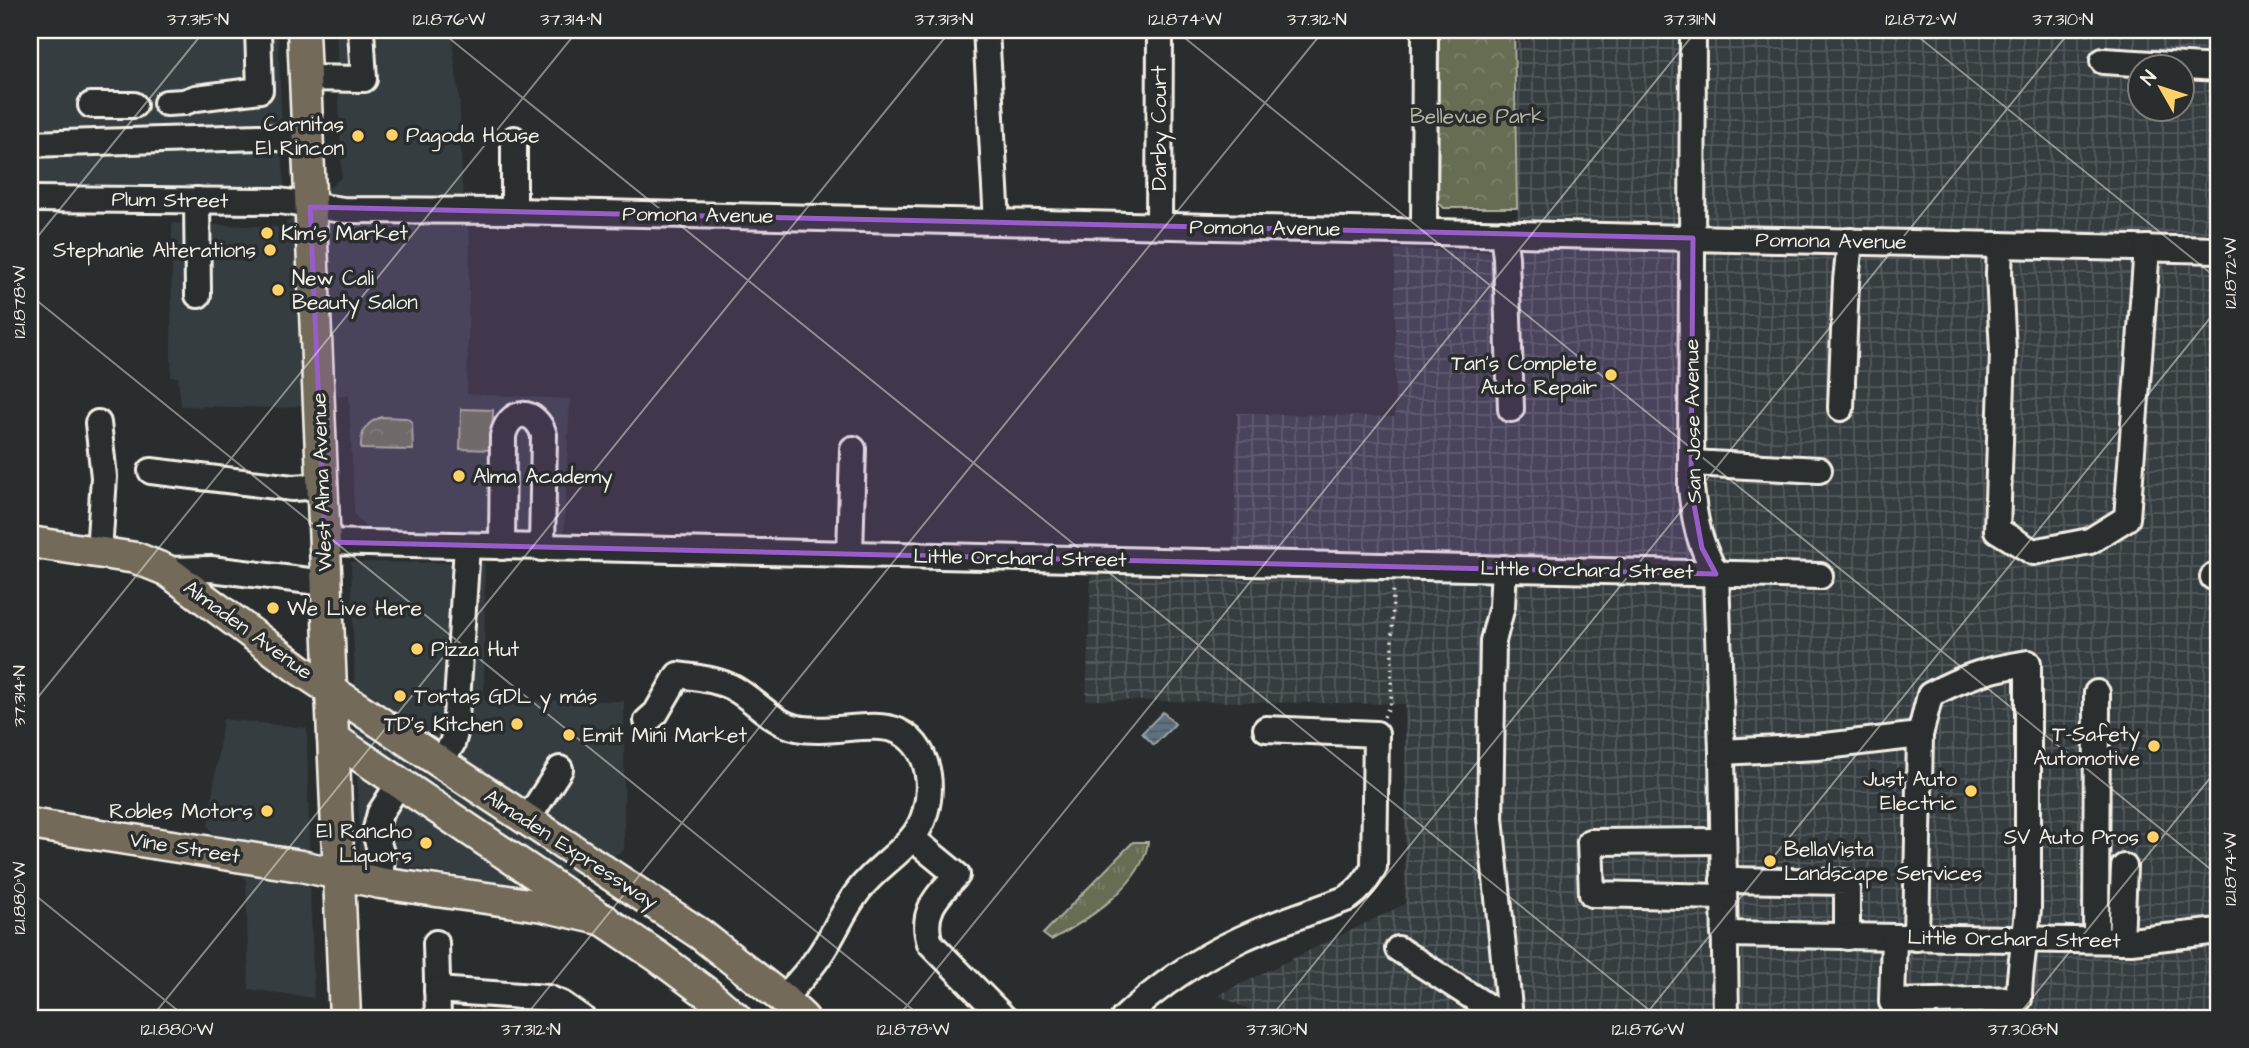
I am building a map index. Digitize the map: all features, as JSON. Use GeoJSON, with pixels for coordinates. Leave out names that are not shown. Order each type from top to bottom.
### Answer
{"type":"FeatureCollection","features":[{"type":"Feature","properties":{"kind":"main road","name":"West Alma Avenue"},"geometry":{"type":"LineString","coordinates":[[303,30],[345,1018]]}},
{"type":"Feature","properties":{"kind":"main road","name":"Almaden Avenue"},"geometry":{"type":"LineString","coordinates":[[30,542],[136,558],[166,570],[331,690]]}},
{"type":"Feature","properties":{"kind":"main road","name":"Almaden Expressway"},"geometry":{"type":"LineString","coordinates":[[331,690],[700,934],[793,1009]]}},
{"type":"Feature","properties":{"kind":"main road","name":"Almaden Expressway"},"geometry":{"type":"LineString","coordinates":[[333,737],[657,956],[736,1018]]}},
{"type":"Feature","properties":{"kind":"main road","name":"Vine Street"},"geometry":{"type":"LineString","coordinates":[[30,824],[301,866],[380,883],[543,906],[605,920]]}},
{"type":"Feature","properties":{"kind":"street"},"geometry":{"type":"LineString","coordinates":[[166,103],[260,90],[258,30]]}},
{"type":"Feature","properties":{"kind":"street"},"geometry":{"type":"LineString","coordinates":[[305,78],[364,79],[361,30]]}},
{"type":"Feature","properties":{"kind":"street"},"geometry":{"type":"LineString","coordinates":[[986,30],[997,222]]}},
{"type":"Feature","properties":{"kind":"street","name":"Darby Court"},"geometry":{"type":"LineString","coordinates":[[1159,225],[1160,30]]}},
{"type":"Feature","properties":{"kind":"street"},"geometry":{"type":"LineString","coordinates":[[1424,231],[1425,30]]}},
{"type":"Feature","properties":{"kind":"street","name":"San Jose Avenue"},"geometry":{"type":"LineString","coordinates":[[1693,30],[1691,488],[1702,548],[1716,574],[1722,752],[1713,841],[1724,934],[1726,1018]]}},
{"type":"Feature","properties":{"kind":"street"},"geometry":{"type":"LineString","coordinates":[[2104,61],[2219,68]]}},
{"type":"Feature","properties":{"kind":"street"},"geometry":{"type":"LineString","coordinates":[[91,105],[134,105]]}},
{"type":"Feature","properties":{"kind":"street"},"geometry":{"type":"LineString","coordinates":[[35,144],[260,137],[307,140]]}},
{"type":"Feature","properties":{"kind":"street"},"geometry":{"type":"LineString","coordinates":[[514,139],[514,211]]}},
{"type":"Feature","properties":{"kind":"street","name":"Plum Street"},"geometry":{"type":"LineString","coordinates":[[30,199],[279,201],[310,207]]}},
{"type":"Feature","properties":{"kind":"street"},"geometry":{"type":"LineString","coordinates":[[197,200],[198,295]]}},
{"type":"Feature","properties":{"kind":"street","name":"Pomona Avenue"},"geometry":{"type":"LineString","coordinates":[[310,207],[343,211],[514,211],[2219,250]]}},
{"type":"Feature","properties":{"kind":"street"},"geometry":{"type":"LineString","coordinates":[[1503,233],[1511,409]]}},
{"type":"Feature","properties":{"kind":"street"},"geometry":{"type":"LineString","coordinates":[[1840,408],[1850,241]]}},
{"type":"Feature","properties":{"kind":"street"},"geometry":{"type":"LineString","coordinates":[[2000,245],[2003,352],[1997,530],[2034,552],[2090,541],[2127,518],[2147,248]]}},
{"type":"Feature","properties":{"kind":"street"},"geometry":{"type":"LineString","coordinates":[[502,547],[503,436],[507,422],[512,417],[524,415],[537,422],[544,435],[542,548]]}},
{"type":"Feature","properties":{"kind":"street"},"geometry":{"type":"LineString","coordinates":[[98,423],[104,477],[99,552]]}},
{"type":"Feature","properties":{"kind":"street"},"geometry":{"type":"LineString","coordinates":[[850,554],[853,449]]}},
{"type":"Feature","properties":{"kind":"street"},"geometry":{"type":"LineString","coordinates":[[1692,463],[1819,470]]}},
{"type":"Feature","properties":{"kind":"street"},"geometry":{"type":"LineString","coordinates":[[151,471],[293,488],[323,486]]}},
{"type":"Feature","properties":{"kind":"street","name":"Little Orchard Street"},"geometry":{"type":"LineString","coordinates":[[325,542],[1819,576]]}},
{"type":"Feature","properties":{"kind":"street"},"geometry":{"type":"LineString","coordinates":[[440,762],[452,744],[455,733],[467,546]]}},
{"type":"Feature","properties":{"kind":"street"},"geometry":{"type":"LineString","coordinates":[[1504,568],[1502,606],[1493,641],[1489,818],[1508,1018]]}},
{"type":"Feature","properties":{"kind":"street","name":"Almaden Avenue"},"geometry":{"type":"LineString","coordinates":[[166,570],[211,569],[326,583]]}},
{"type":"Feature","properties":{"kind":"street"},"geometry":{"type":"LineString","coordinates":[[2028,663],[2028,908],[2026,940],[2020,968],[2020,1009],[1892,1002],[1905,938],[1920,735],[1930,695],[1958,679],[2001,667],[2028,663]]}},
{"type":"Feature","properties":{"kind":"street"},"geometry":{"type":"LineString","coordinates":[[647,721],[656,713],[678,675],[710,679],[733,688],[780,722],[797,728],[839,730],[885,727],[898,731],[917,747],[928,771],[930,785],[922,819],[912,838],[874,872],[859,891],[814,964],[793,1009]]}},
{"type":"Feature","properties":{"kind":"street"},"geometry":{"type":"LineString","coordinates":[[2096,940],[2097,693]]}},
{"type":"Feature","properties":{"kind":"street"},"geometry":{"type":"LineString","coordinates":[[1124,1018],[1156,990],[1222,948],[1348,898],[1360,889],[1374,867],[1376,734],[1266,729]]}},
{"type":"Feature","properties":{"kind":"street"},"geometry":{"type":"LineString","coordinates":[[1722,752],[1817,747],[1920,735]]}},
{"type":"Feature","properties":{"kind":"street"},"geometry":{"type":"LineString","coordinates":[[527,820],[560,769]]}},
{"type":"Feature","properties":{"kind":"street"},"geometry":{"type":"LineString","coordinates":[[380,883],[382,856],[375,833],[380,813],[400,782]]}},
{"type":"Feature","properties":{"kind":"street"},"geometry":{"type":"LineString","coordinates":[[912,838],[957,875],[932,904],[927,932],[930,943],[1004,1018]]}},
{"type":"Feature","properties":{"kind":"street"},"geometry":{"type":"LineString","coordinates":[[1713,841],[1590,842],[1592,894],[1717,891],[1847,882],[1847,937]]}},
{"type":"Feature","properties":{"kind":"street"},"geometry":{"type":"LineString","coordinates":[[338,842],[377,845]]}},
{"type":"Feature","properties":{"kind":"street"},"geometry":{"type":"LineString","coordinates":[[2121,941],[2124,867]]}},
{"type":"Feature","properties":{"kind":"street","name":"Little Orchard Street"},"geometry":{"type":"LineString","coordinates":[[1724,934],[2121,941],[2219,931]]}},
{"type":"Feature","properties":{"kind":"street"},"geometry":{"type":"LineString","coordinates":[[436,943],[438,1018]]}},
{"type":"Feature","properties":{"kind":"street"},"geometry":{"type":"LineString","coordinates":[[1398,950],[1508,1018]]}},
{"type":"Feature","properties":{"kind":"street"},"geometry":{"type":"LineString","coordinates":[[437,990],[548,998],[582,1018]]}},
{"type":"Feature","properties":{"kind":"path"},"geometry":{"type":"LineString","coordinates":[[1376,734],[1391,703],[1393,586]]}},
{"type":"Feature","properties":{"kind":"highlighted area"},"geometry":{"type":"Polygon","coordinates":[[[310,207],[1693,238],[1691,488],[1702,548],[1716,574],[325,542],[310,207]]]}},
{"type":"Feature","properties":{"kind":"shaded area"},"geometry":{"type":"Polygon","coordinates":[[[30,30],[278,30],[284,186],[30,184],[30,30]]]}},
{"type":"Feature","properties":{"kind":"shaded area"},"geometry":{"type":"Polygon","coordinates":[[[336,30],[451,30],[460,107],[462,184],[470,240],[467,394],[570,399],[564,534],[366,528],[354,514],[349,394],[287,408],[181,406],[178,377],[171,377],[172,223],[281,227],[342,177],[336,30]]]}},
{"type":"Feature","properties":{"kind":"shaded area"},"geometry":{"type":"Polygon","coordinates":[[[1514,30],[2219,30],[2219,1018],[1267,1018],[1218,995],[1405,904],[1405,704],[1086,700],[1091,575],[1233,579],[1237,413],[1395,417],[1395,249],[1518,252],[1514,30]]]}},
{"type":"Feature","properties":{"kind":"shaded area"},"geometry":{"type":"Polygon","coordinates":[[[351,562],[485,563],[484,700],[624,701],[624,850],[542,891],[360,858],[351,562]]]}},
{"type":"Feature","properties":{"kind":"shaded area"},"geometry":{"type":"Polygon","coordinates":[[[223,719],[307,728],[314,998],[249,989],[246,880],[208,826],[223,719]]]}},
{"type":"Feature","properties":{"kind":"green space","name":"Bellevue Park"},"geometry":{"type":"Polygon","coordinates":[[[1439,30],[1514,30],[1517,208],[1444,208],[1438,202],[1439,30]]]}},
{"type":"Feature","properties":{"kind":"green space"},"geometry":{"type":"Polygon","coordinates":[[[461,409],[493,410],[492,450],[460,449],[461,409]]]}},
{"type":"Feature","properties":{"kind":"green space"},"geometry":{"type":"Polygon","coordinates":[[[382,417],[406,418],[412,422],[413,450],[361,449],[365,428],[382,417]]]}},
{"type":"Feature","properties":{"kind":"green space"},"geometry":{"type":"Polygon","coordinates":[[[1133,842],[1148,842],[1136,873],[1124,887],[1095,912],[1065,932],[1051,940],[1043,934],[1133,842]]]}},
{"type":"Feature","properties":{"kind":"water"},"geometry":{"type":"Polygon","coordinates":[[[1163,712],[1175,724],[1154,745],[1142,733],[1163,712]]]}},
{"type":"Feature","properties":{"kind":"place","name":"Pagoda House"},"geometry":{"type":"Point","coordinates":[392,135]}},
{"type":"Feature","properties":{"kind":"place","name":"Carnitas El Rincon"},"geometry":{"type":"Point","coordinates":[358,136]}},
{"type":"Feature","properties":{"kind":"place","name":"Kim's Market"},"geometry":{"type":"Point","coordinates":[267,233]}},
{"type":"Feature","properties":{"kind":"place","name":"Stephanie Alterations"},"geometry":{"type":"Point","coordinates":[270,250]}},
{"type":"Feature","properties":{"kind":"place","name":"New Cali Beauty Salon"},"geometry":{"type":"Point","coordinates":[278,290]}},
{"type":"Feature","properties":{"kind":"place","name":"Tan's Complete Auto Repair"},"geometry":{"type":"Point","coordinates":[1611,375]}},
{"type":"Feature","properties":{"kind":"place","name":"Alma Academy"},"geometry":{"type":"Point","coordinates":[459,476]}},
{"type":"Feature","properties":{"kind":"place","name":"We Live Here"},"geometry":{"type":"Point","coordinates":[273,608]}},
{"type":"Feature","properties":{"kind":"place","name":"Pizza Hut"},"geometry":{"type":"Point","coordinates":[417,649]}},
{"type":"Feature","properties":{"kind":"place","name":"Tortas GDL y más"},"geometry":{"type":"Point","coordinates":[400,696]}},
{"type":"Feature","properties":{"kind":"place","name":"TD’s Kitchen"},"geometry":{"type":"Point","coordinates":[517,724]}},
{"type":"Feature","properties":{"kind":"place","name":"Emit Mini Market"},"geometry":{"type":"Point","coordinates":[569,735]}},
{"type":"Feature","properties":{"kind":"place","name":"T-Safety Automotive"},"geometry":{"type":"Point","coordinates":[2154,746]}},
{"type":"Feature","properties":{"kind":"place","name":"Just Auto Electric"},"geometry":{"type":"Point","coordinates":[1971,791]}},
{"type":"Feature","properties":{"kind":"place","name":"Robles Motors"},"geometry":{"type":"Point","coordinates":[267,811]}},
{"type":"Feature","properties":{"kind":"place","name":"SV Auto Pros"},"geometry":{"type":"Point","coordinates":[2153,837]}},
{"type":"Feature","properties":{"kind":"place","name":"El Rancho Liquors"},"geometry":{"type":"Point","coordinates":[426,843]}},
{"type":"Feature","properties":{"kind":"place","name":"BellaVista Landscape Services"},"geometry":{"type":"Point","coordinates":[1770,861]}}]}
